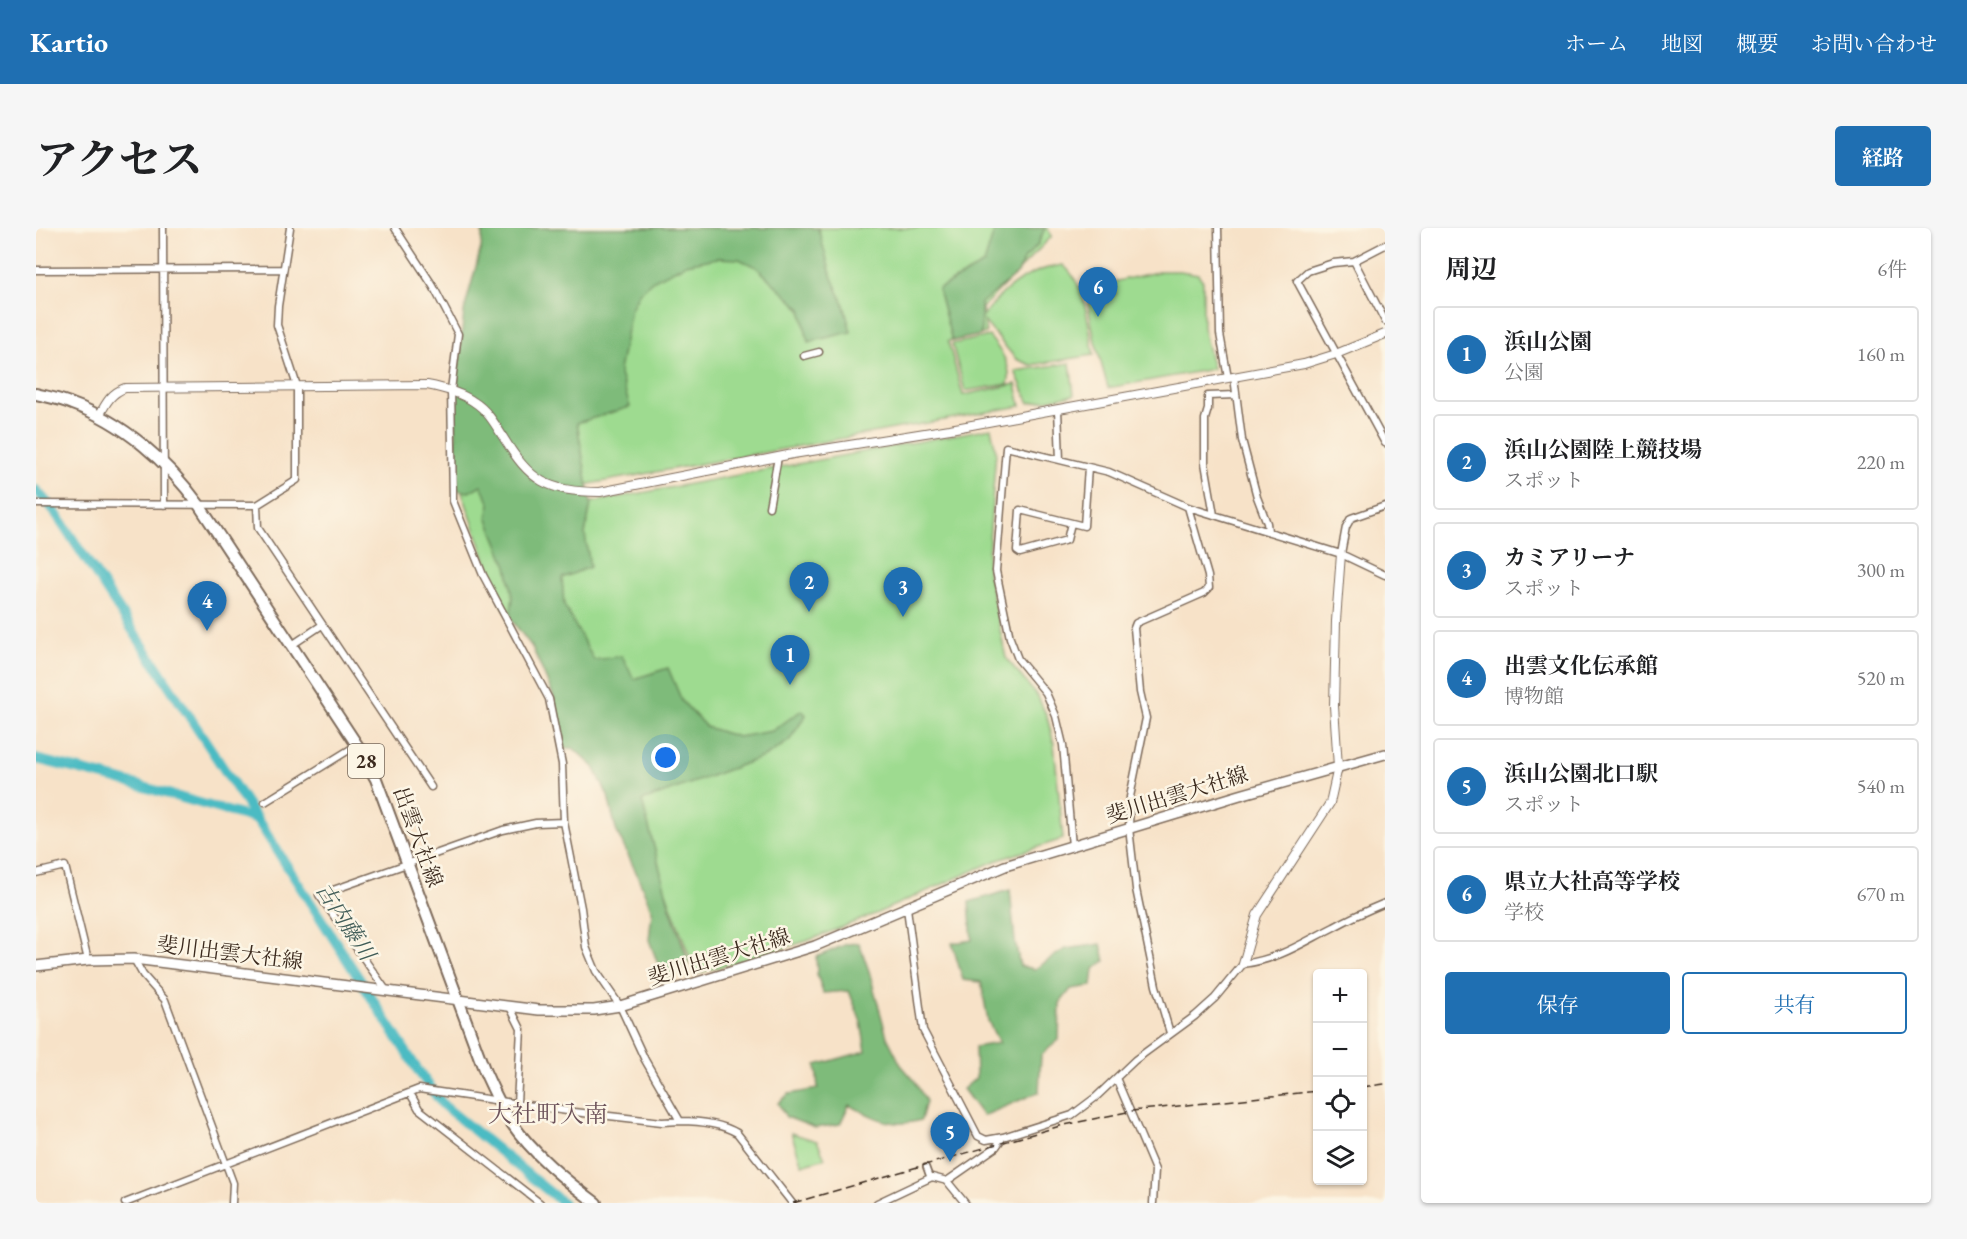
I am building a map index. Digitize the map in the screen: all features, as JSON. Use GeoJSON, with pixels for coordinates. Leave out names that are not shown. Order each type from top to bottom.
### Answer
{"type":"FeatureCollection","features":[{"type":"Feature","properties":{"kind":"main road","name":"出雲大社線"},"geometry":{"type":"LineString","coordinates":[[36,394],[71,403],[99,416],[164,463],[184,484],[199,505],[357,745],[376,779],[458,1001],[498,1101],[512,1124],[540,1156],[568,1182],[596,1203]]}},
{"type":"Feature","properties":{"kind":"main road","name":"斐川出雲大社線"},"geometry":{"type":"LineString","coordinates":[[36,966],[88,960],[134,959],[458,1001],[562,1011],[620,1006],[814,946],[1005,866],[1385,754]]}},
{"type":"Feature","properties":{"kind":"street"},"geometry":{"type":"LineString","coordinates":[[163,228],[164,504]]}},
{"type":"Feature","properties":{"kind":"street"},"geometry":{"type":"LineString","coordinates":[[38,504],[257,505],[297,480],[297,386],[278,325],[283,269],[290,228]]}},
{"type":"Feature","properties":{"kind":"street"},"geometry":{"type":"LineString","coordinates":[[395,228],[434,286],[458,334],[450,390],[453,501],[483,575],[549,699],[562,764],[564,822],[581,908],[586,948],[596,971],[620,1006],[645,1060],[680,1121]]}},
{"type":"Feature","properties":{"kind":"street"},"geometry":{"type":"LineString","coordinates":[[1218,228],[1220,334],[1236,395],[1242,440],[1268,531]]}},
{"type":"Feature","properties":{"kind":"street"},"geometry":{"type":"LineString","coordinates":[[1385,245],[1354,261],[1333,262],[1308,271],[1297,281],[1385,443]]}},
{"type":"Feature","properties":{"kind":"street"},"geometry":{"type":"LineString","coordinates":[[1354,261],[1385,321]]}},
{"type":"Feature","properties":{"kind":"street"},"geometry":{"type":"LineString","coordinates":[[36,270],[283,269]]}},
{"type":"Feature","properties":{"kind":"street"},"geometry":{"type":"LineString","coordinates":[[99,416],[109,398],[116,391],[125,388],[427,385],[450,390],[474,402],[486,412],[517,460],[531,474],[554,488],[577,492],[600,492],[778,457],[950,429],[1304,364],[1385,334]]}},
{"type":"Feature","properties":{"kind":"street"},"geometry":{"type":"LineString","coordinates":[[804,356],[819,352]]}},
{"type":"Feature","properties":{"kind":"street"},"geometry":{"type":"LineString","coordinates":[[1214,515],[1205,463],[1205,419],[1208,396],[1236,395]]}},
{"type":"Feature","properties":{"kind":"street"},"geometry":{"type":"LineString","coordinates":[[1058,409],[1060,460]]}},
{"type":"Feature","properties":{"kind":"street"},"geometry":{"type":"LineString","coordinates":[[1071,846],[1063,745],[1056,716],[1046,693],[1018,659],[1010,638],[996,571],[1004,449],[1009,447],[1109,472],[1188,507],[1341,554],[1385,575]]}},
{"type":"Feature","properties":{"kind":"street"},"geometry":{"type":"LineString","coordinates":[[769,507],[778,457]]}},
{"type":"Feature","properties":{"kind":"street"},"geometry":{"type":"LineString","coordinates":[[1071,523],[1066,540],[1020,553],[1017,551],[1020,510],[1084,526],[1088,466]]}},
{"type":"Feature","properties":{"kind":"street"},"geometry":{"type":"LineString","coordinates":[[257,505],[258,528],[431,787]]}},
{"type":"Feature","properties":{"kind":"street"},"geometry":{"type":"LineString","coordinates":[[907,908],[923,1030],[978,1136],[986,1140],[1072,1115],[1096,1097],[1135,1059],[1195,1016],[1215,999],[1243,964],[1257,915],[1329,803],[1338,767],[1334,695],[1336,621],[1341,554],[1346,527],[1351,518],[1385,506]]}},
{"type":"Feature","properties":{"kind":"street"},"geometry":{"type":"LineString","coordinates":[[1170,1033],[1156,986],[1136,889],[1128,828],[1130,797],[1146,718],[1140,692],[1134,628],[1136,623],[1204,593],[1209,588],[1208,576],[1188,507]]}},
{"type":"Feature","properties":{"kind":"street"},"geometry":{"type":"LineString","coordinates":[[292,645],[322,624]]}},
{"type":"Feature","properties":{"kind":"street"},"geometry":{"type":"LineString","coordinates":[[265,802],[357,745]]}},
{"type":"Feature","properties":{"kind":"street"},"geometry":{"type":"LineString","coordinates":[[384,990],[320,895],[503,830],[536,823],[564,822]]}},
{"type":"Feature","properties":{"kind":"street"},"geometry":{"type":"LineString","coordinates":[[36,873],[65,866],[88,960]]}},
{"type":"Feature","properties":{"kind":"street"},"geometry":{"type":"LineString","coordinates":[[1243,964],[1263,961],[1290,951],[1335,926],[1385,903]]}},
{"type":"Feature","properties":{"kind":"street"},"geometry":{"type":"LineString","coordinates":[[134,959],[143,975],[165,1000],[233,1183],[232,1203]]}},
{"type":"Feature","properties":{"kind":"street"},"geometry":{"type":"LineString","coordinates":[[510,1006],[521,1029],[517,1103]]}},
{"type":"Feature","properties":{"kind":"street"},"geometry":{"type":"LineString","coordinates":[[1116,1078],[1155,1170],[1153,1203]]}},
{"type":"Feature","properties":{"kind":"street"},"geometry":{"type":"LineString","coordinates":[[413,1092],[419,1109],[540,1203]]}},
{"type":"Feature","properties":{"kind":"street"},"geometry":{"type":"LineString","coordinates":[[125,1203],[413,1092],[445,1094],[662,1122],[695,1121],[726,1127],[737,1133],[792,1203]]}},
{"type":"Feature","properties":{"kind":"street"},"geometry":{"type":"LineString","coordinates":[[947,1181],[996,1147],[1002,1137]]}},
{"type":"Feature","properties":{"kind":"street"},"geometry":{"type":"LineString","coordinates":[[926,1167],[930,1178]]}},
{"type":"Feature","properties":{"kind":"street"},"geometry":{"type":"LineString","coordinates":[[877,1203],[930,1178],[947,1181],[964,1203]]}},
{"type":"Feature","properties":{"kind":"green space"},"geometry":{"type":"Polygon","coordinates":[[[483,228],[818,228],[851,332],[808,342],[801,309],[756,267],[739,259],[717,258],[686,264],[652,281],[639,293],[631,309],[619,371],[630,407],[577,423],[591,504],[585,534],[590,567],[562,578],[564,605],[594,660],[622,656],[634,679],[668,668],[682,701],[706,727],[738,737],[772,731],[802,710],[806,715],[789,741],[766,756],[642,801],[670,907],[689,963],[664,980],[649,940],[652,911],[616,830],[608,796],[594,767],[573,748],[562,749],[553,695],[532,647],[510,618],[513,597],[507,566],[487,517],[490,504],[481,485],[469,492],[457,490],[455,401],[464,311],[481,248],[483,228]]]}},
{"type":"Feature","properties":{"kind":"green space"},"geometry":{"type":"Polygon","coordinates":[[[484,228],[1047,228],[1052,236],[982,308],[983,316],[998,298],[1020,280],[1036,272],[1063,265],[1071,273],[1082,294],[1094,355],[1031,365],[1016,359],[984,321],[986,333],[948,341],[963,395],[1016,384],[1021,406],[584,485],[481,260],[484,228]]]}},
{"type":"Feature","properties":{"kind":"green space"},"geometry":{"type":"Polygon","coordinates":[[[995,228],[1045,228],[1038,244],[1023,260],[1018,273],[981,303],[981,335],[952,341],[938,289],[984,264],[995,228]]]}},
{"type":"Feature","properties":{"kind":"green space"},"geometry":{"type":"Polygon","coordinates":[[[1161,271],[1198,274],[1203,281],[1203,328],[1213,369],[1108,388],[1094,337],[1088,303],[1116,294],[1113,282],[1161,271]]]}},
{"type":"Feature","properties":{"kind":"green space"},"geometry":{"type":"Polygon","coordinates":[[[989,336],[1007,365],[1008,384],[965,391],[952,344],[989,336]]]}},
{"type":"Feature","properties":{"kind":"green space"},"geometry":{"type":"Polygon","coordinates":[[[1070,363],[1074,395],[1029,403],[1015,371],[1070,363]]]}},
{"type":"Feature","properties":{"kind":"green space"},"geometry":{"type":"Polygon","coordinates":[[[460,401],[588,503],[991,428],[996,451],[987,568],[1006,658],[1038,697],[1047,717],[1054,744],[1063,839],[995,861],[807,941],[696,974],[654,860],[597,748],[568,748],[557,694],[536,647],[501,604],[459,483],[460,401]]]}},
{"type":"Feature","properties":{"kind":"green space"},"geometry":{"type":"Polygon","coordinates":[[[1010,890],[1020,966],[1035,969],[1065,949],[1101,944],[1105,961],[1094,969],[1092,986],[1071,989],[1060,1003],[1059,1040],[1041,1055],[1039,1092],[983,1116],[963,1089],[976,1078],[975,1047],[999,1043],[988,1021],[981,982],[963,980],[952,943],[972,940],[969,902],[1010,890]]]}},
{"type":"Feature","properties":{"kind":"green space"},"geometry":{"type":"Polygon","coordinates":[[[859,943],[887,1037],[901,1065],[914,1080],[926,1101],[921,1120],[892,1123],[849,1105],[840,1124],[815,1128],[786,1117],[778,1103],[789,1094],[818,1089],[816,1065],[866,1051],[861,1022],[849,991],[823,993],[817,974],[816,957],[847,944],[859,943]]]}},
{"type":"Feature","properties":{"kind":"green space"},"geometry":{"type":"Polygon","coordinates":[[[791,1133],[817,1141],[825,1158],[802,1165],[791,1133]]]}},
{"type":"Feature","properties":{"kind":"waterway","name":"古内藤川"},"geometry":{"type":"LineString","coordinates":[[36,490],[53,509],[262,827],[419,1072],[443,1105],[563,1203]]}},
{"type":"Feature","properties":{"kind":"waterway","name":"古内藤川"},"geometry":{"type":"LineString","coordinates":[[36,759],[116,779],[255,819]]}},
{"type":"Feature","properties":{"kind":"railway"},"geometry":{"type":"LineString","coordinates":[[1367,1086],[1385,1084]]}},
{"type":"Feature","properties":{"kind":"railway"},"geometry":{"type":"LineString","coordinates":[[793,1203],[1060,1126],[1132,1111],[1313,1092]]}},
{"type":"Feature","properties":{"kind":"place","name":"県立大社高等学校"},"geometry":{"type":"Point","coordinates":[1098,317]}},
{"type":"Feature","properties":{"kind":"place","name":"浜山公園陸上競技場"},"geometry":{"type":"Point","coordinates":[809,612]}},
{"type":"Feature","properties":{"kind":"place","name":"カミアリーナ"},"geometry":{"type":"Point","coordinates":[903,617]}},
{"type":"Feature","properties":{"kind":"place","name":"出雲文化伝承館"},"geometry":{"type":"Point","coordinates":[207,631]}},
{"type":"Feature","properties":{"kind":"place","name":"浜山公園"},"geometry":{"type":"Point","coordinates":[790,685]}},
{"type":"Feature","properties":{"kind":"place","name":"浜山公園北口駅"},"geometry":{"type":"Point","coordinates":[950,1162]}},
{"type":"Feature","properties":{"kind":"district","name":"大社町入南"},"geometry":{"type":"Point","coordinates":[548,1114]}}]}
